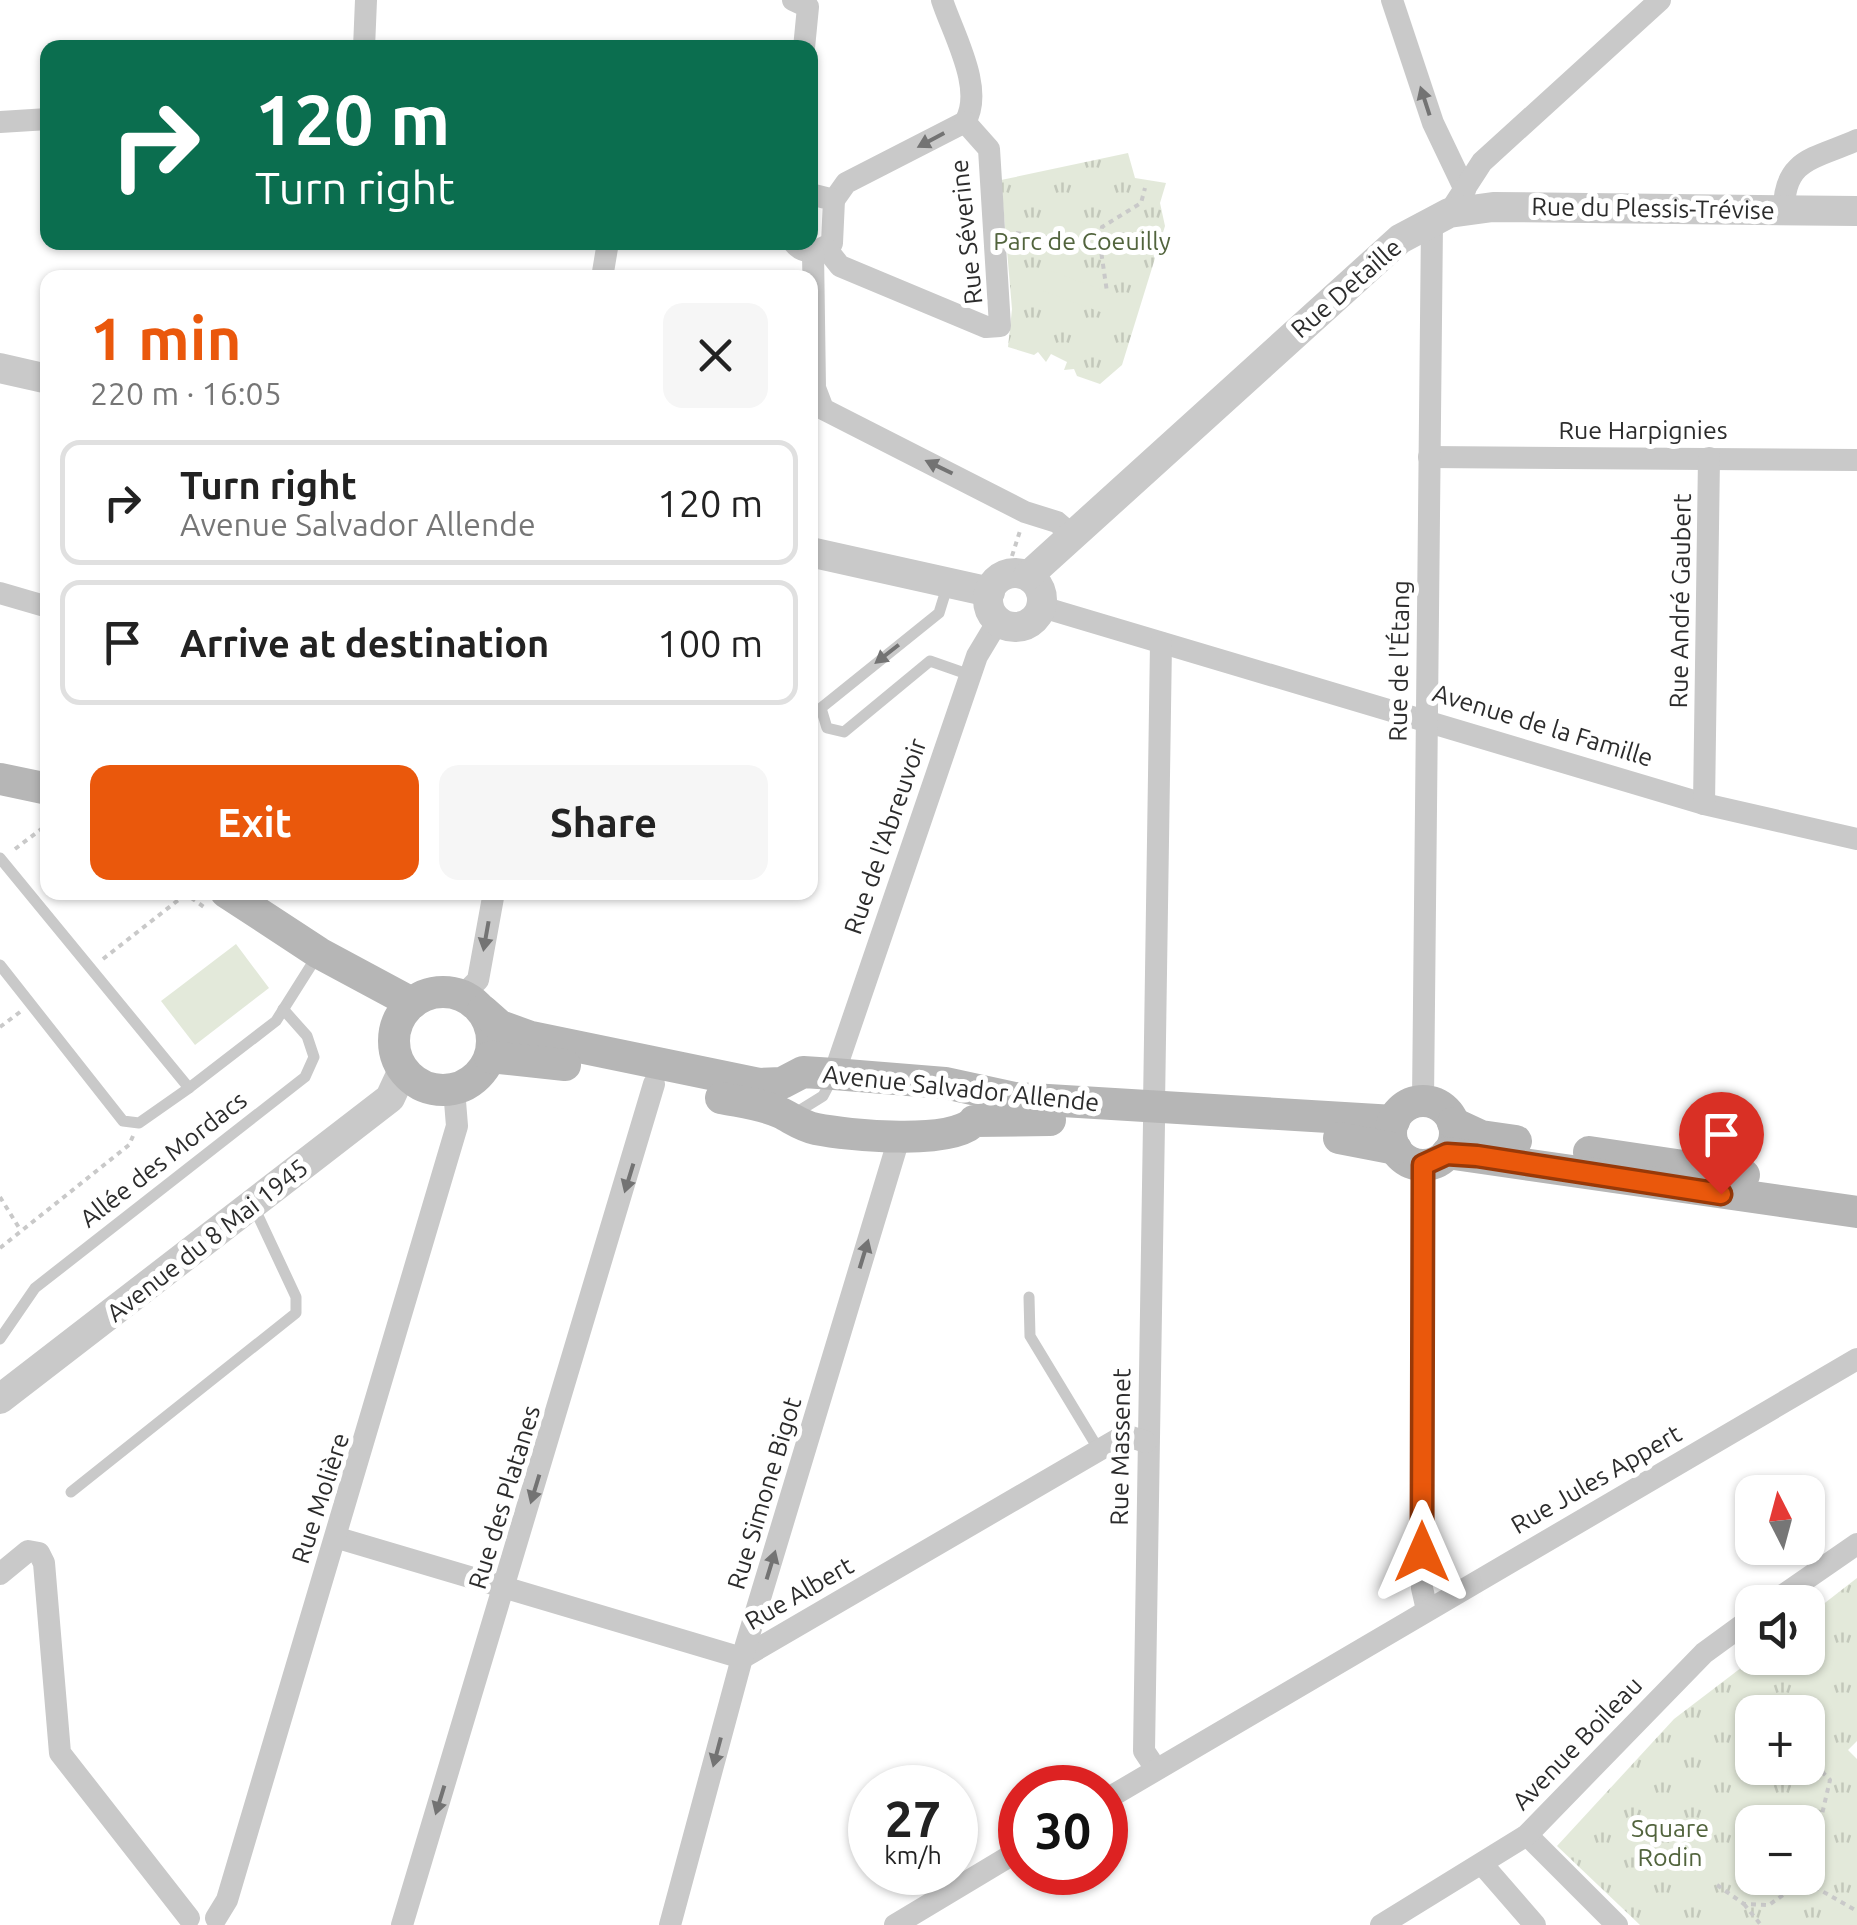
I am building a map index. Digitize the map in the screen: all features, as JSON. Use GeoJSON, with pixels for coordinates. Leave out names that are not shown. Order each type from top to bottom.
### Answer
{"type":"FeatureCollection","features":[{"type":"Feature","properties":{"kind":"main road"},"geometry":{"type":"LineString","coordinates":[[0,779],[40,787]]}},
{"type":"Feature","properties":{"kind":"main road"},"geometry":{"type":"LineString","coordinates":[[238,900],[319,953],[412,1003]]}},
{"type":"Feature","properties":{"kind":"main road"},"geometry":{"type":"LineString","coordinates":[[436,992],[473,1003],[493,1041],[482,1072],[454,1089],[426,1087],[404,1070],[393,1042],[402,1014],[412,1003],[436,992]]}},
{"type":"Feature","properties":{"kind":"main road","name":"Avenue Salvador Allende"},"geometry":{"type":"LineString","coordinates":[[473,1003],[500,1026],[531,1037],[740,1080],[783,1104],[815,1129],[954,1134],[972,1106]]}},
{"type":"Feature","properties":{"kind":"main road","name":"Avenue Salvador Allende"},"geometry":{"type":"LineString","coordinates":[[490,1057],[526,1058],[654,1084],[783,1104]]}},
{"type":"Feature","properties":{"kind":"main road","name":"Avenue Salvador Allende"},"geometry":{"type":"LineString","coordinates":[[783,1104],[803,1072],[946,1082],[972,1106],[1154,1114],[1367,1140],[1423,1142],[1857,1212]]}},
{"type":"Feature","properties":{"kind":"main road","name":"Avenue Salvador Allende"},"geometry":{"type":"LineString","coordinates":[[1423,1101],[1442,1107],[1423,1142]]}},
{"type":"Feature","properties":{"kind":"main road","name":"Avenue Salvador Allende"},"geometry":{"type":"LineString","coordinates":[[1423,1142],[1482,1136],[1857,1192]]}},
{"type":"Feature","properties":{"kind":"street"},"geometry":{"type":"LineString","coordinates":[[364,40],[366,0]]}},
{"type":"Feature","properties":{"kind":"street"},"geometry":{"type":"LineString","coordinates":[[793,0],[808,7],[805,40]]}},
{"type":"Feature","properties":{"kind":"street"},"geometry":{"type":"LineString","coordinates":[[818,243],[834,236],[834,200],[846,183],[965,122],[972,110],[972,90],[942,0]]}},
{"type":"Feature","properties":{"kind":"street"},"geometry":{"type":"LineString","coordinates":[[1392,0],[1433,123],[1449,208]]}},
{"type":"Feature","properties":{"kind":"street","name":"Rue Detaille"},"geometry":{"type":"LineString","coordinates":[[1008,581],[1071,534],[1400,239],[1449,208],[1482,162],[1660,0]]}},
{"type":"Feature","properties":{"kind":"street"},"geometry":{"type":"LineString","coordinates":[[0,122],[40,120]]}},
{"type":"Feature","properties":{"kind":"street","name":"Rue Séverine"},"geometry":{"type":"LineString","coordinates":[[815,250],[840,266],[994,329],[1002,320],[989,149],[965,122]]}},
{"type":"Feature","properties":{"kind":"street"},"geometry":{"type":"LineString","coordinates":[[1784,210],[1784,187],[1794,169],[1857,140]]}},
{"type":"Feature","properties":{"kind":"street"},"geometry":{"type":"LineString","coordinates":[[818,196],[834,200]]}},
{"type":"Feature","properties":{"kind":"street","name":"Rue du Plessis-Trévise"},"geometry":{"type":"LineString","coordinates":[[1449,208],[1857,211]]}},
{"type":"Feature","properties":{"kind":"street","name":"Rue de l'Étang"},"geometry":{"type":"LineString","coordinates":[[1423,1101],[1430,456],[1449,208]]}},
{"type":"Feature","properties":{"kind":"street"},"geometry":{"type":"LineString","coordinates":[[0,368],[40,377]]}},
{"type":"Feature","properties":{"kind":"street"},"geometry":{"type":"LineString","coordinates":[[818,387],[819,404],[1025,512],[1056,522],[1071,534]]}},
{"type":"Feature","properties":{"kind":"street","name":"Rue Harpignies"},"geometry":{"type":"LineString","coordinates":[[1430,456],[1857,460]]}},
{"type":"Feature","properties":{"kind":"street","name":"Rue André Gaubert"},"geometry":{"type":"LineString","coordinates":[[1704,804],[1710,458]]}},
{"type":"Feature","properties":{"kind":"street"},"geometry":{"type":"LineString","coordinates":[[818,554],[948,584],[1008,581],[1042,595],[1037,616],[1018,627],[998,621],[991,613],[1008,581]]}},
{"type":"Feature","properties":{"kind":"street"},"geometry":{"type":"LineString","coordinates":[[0,593],[40,605]]}},
{"type":"Feature","properties":{"kind":"street","name":"Avenue de la Famille"},"geometry":{"type":"LineString","coordinates":[[1042,607],[1426,718],[1704,804],[1857,840]]}},
{"type":"Feature","properties":{"kind":"street","name":"Rue de l'Abreuvoir"},"geometry":{"type":"LineString","coordinates":[[834,1074],[970,675],[998,621]]}},
{"type":"Feature","properties":{"kind":"street","name":"Rue Massenet"},"geometry":{"type":"LineString","coordinates":[[1156,1769],[1144,1750],[1161,643]]}},
{"type":"Feature","properties":{"kind":"street"},"geometry":{"type":"LineString","coordinates":[[473,1003],[493,900]]}},
{"type":"Feature","properties":{"kind":"street","name":"Avenue du 8 Mai 1945"},"geometry":{"type":"LineString","coordinates":[[0,1400],[390,1098],[404,1070]]}},
{"type":"Feature","properties":{"kind":"street","name":"Rue des Platanes"},"geometry":{"type":"LineString","coordinates":[[402,1925],[654,1084]]}},
{"type":"Feature","properties":{"kind":"street","name":"Rue Molière"},"geometry":{"type":"LineString","coordinates":[[218,1922],[298,1653],[338,1538],[388,1370],[402,1305],[458,1126],[454,1089]]}},
{"type":"Feature","properties":{"kind":"street","name":"Rue Simone Bigot"},"geometry":{"type":"LineString","coordinates":[[670,1925],[742,1658],[900,1135]]}},
{"type":"Feature","properties":{"kind":"street"},"geometry":{"type":"LineString","coordinates":[[1423,1142],[1422,1588],[1427,1610]]}},
{"type":"Feature","properties":{"kind":"street","name":"Rue Jules Appert"},"geometry":{"type":"LineString","coordinates":[[1128,1786],[1857,1359]]}},
{"type":"Feature","properties":{"kind":"street","name":"Rue Albert"},"geometry":{"type":"LineString","coordinates":[[338,1538],[742,1658],[1125,1435],[1146,1442]]}},
{"type":"Feature","properties":{"kind":"street"},"geometry":{"type":"LineString","coordinates":[[1798,1585],[1857,1544]]}},
{"type":"Feature","properties":{"kind":"street"},"geometry":{"type":"LineString","coordinates":[[0,1574],[28,1552],[39,1553],[44,1563],[60,1753],[186,1922],[199,1913],[218,1922]]}},
{"type":"Feature","properties":{"kind":"street","name":"Avenue Boileau"},"geometry":{"type":"LineString","coordinates":[[1381,1925],[1526,1835],[1704,1653],[1735,1630]]}},
{"type":"Feature","properties":{"kind":"street"},"geometry":{"type":"LineString","coordinates":[[1526,1835],[1617,1925]]}},
{"type":"Feature","properties":{"kind":"street"},"geometry":{"type":"LineString","coordinates":[[896,1925],[998,1863]]}},
{"type":"Feature","properties":{"kind":"street"},"geometry":{"type":"LineString","coordinates":[[1482,1864],[1535,1925]]}},
{"type":"Feature","properties":{"kind":"lane"},"geometry":{"type":"LineString","coordinates":[[948,584],[940,613],[821,708],[827,728],[844,732],[930,660],[970,675]]}},
{"type":"Feature","properties":{"kind":"lane"},"geometry":{"type":"LineString","coordinates":[[818,719],[824,716]]}},
{"type":"Feature","properties":{"kind":"lane","name":"Allée des Mordacs"},"geometry":{"type":"LineString","coordinates":[[0,859],[190,1088]]}},
{"type":"Feature","properties":{"kind":"lane","name":"Allée des Mordacs"},"geometry":{"type":"LineString","coordinates":[[0,964],[123,1121],[140,1123],[276,1021],[319,953]]}},
{"type":"Feature","properties":{"kind":"lane","name":"Allée des Mordacs"},"geometry":{"type":"LineString","coordinates":[[0,1338],[34,1288],[306,1076],[314,1057],[307,1036],[283,1009]]}},
{"type":"Feature","properties":{"kind":"lane"},"geometry":{"type":"LineString","coordinates":[[71,1492],[296,1313],[296,1297],[253,1205]]}},
{"type":"Feature","properties":{"kind":"lane"},"geometry":{"type":"LineString","coordinates":[[1029,1298],[1030,1336],[1099,1450]]}},
{"type":"Feature","properties":{"kind":"path"},"geometry":{"type":"LineString","coordinates":[[1107,292],[1100,244],[1102,227],[1141,203],[1145,188]]}},
{"type":"Feature","properties":{"kind":"path"},"geometry":{"type":"LineString","coordinates":[[996,231],[1100,244]]}},
{"type":"Feature","properties":{"kind":"path"},"geometry":{"type":"LineString","coordinates":[[1008,581],[1025,512]]}},
{"type":"Feature","properties":{"kind":"path"},"geometry":{"type":"LineString","coordinates":[[0,859],[40,830]]}},
{"type":"Feature","properties":{"kind":"path"},"geometry":{"type":"LineString","coordinates":[[91,968],[178,900]]}},
{"type":"Feature","properties":{"kind":"path"},"geometry":{"type":"LineString","coordinates":[[0,1027],[30,1003]]}},
{"type":"Feature","properties":{"kind":"path"},"geometry":{"type":"LineString","coordinates":[[0,1248],[129,1145],[140,1123]]}},
{"type":"Feature","properties":{"kind":"path"},"geometry":{"type":"LineString","coordinates":[[0,1197],[21,1232]]}},
{"type":"Feature","properties":{"kind":"path"},"geometry":{"type":"LineString","coordinates":[[1824,1805],[1830,1780],[1825,1775]]}},
{"type":"Feature","properties":{"kind":"path"},"geometry":{"type":"LineString","coordinates":[[1717,1885],[1744,1904],[1761,1925]]}},
{"type":"Feature","properties":{"kind":"path"},"geometry":{"type":"LineString","coordinates":[[1825,1890],[1857,1910]]}},
{"type":"Feature","properties":{"kind":"path"},"geometry":{"type":"LineString","coordinates":[[1744,1904],[1769,1905],[1783,1895]]}},
{"type":"Feature","properties":{"kind":"green space","name":"Parc de Coeuilly"},"geometry":{"type":"Polygon","coordinates":[[[1128,153],[1135,178],[1166,183],[1160,203],[1165,226],[1122,365],[1100,384],[1077,376],[1074,369],[1064,370],[1067,362],[1051,354],[1046,362],[1038,352],[1034,355],[1008,347],[1012,309],[1001,180],[1128,153]]]}},
{"type":"Feature","properties":{"kind":"green space"},"geometry":{"type":"Polygon","coordinates":[[[1051,271],[1113,294],[1106,314],[1043,291],[1051,271]]]}},
{"type":"Feature","properties":{"kind":"green space"},"geometry":{"type":"Polygon","coordinates":[[[236,944],[269,988],[195,1045],[161,1001],[236,944]]]}},
{"type":"Feature","properties":{"kind":"green space","name":"Square Rodin"},"geometry":{"type":"Polygon","coordinates":[[[1857,1578],[1857,1741],[1848,1750],[1857,1759],[1857,1925],[1640,1925],[1557,1846],[1674,1719],[1735,1672],[1825,1675],[1825,1603],[1857,1578]]]}},
{"type":"Feature","properties":{"kind":"route"},"geometry":{"type":"LineString","coordinates":[[1422,1552],[1423,1165],[1447,1154],[1477,1156],[1721,1194]]}}]}
